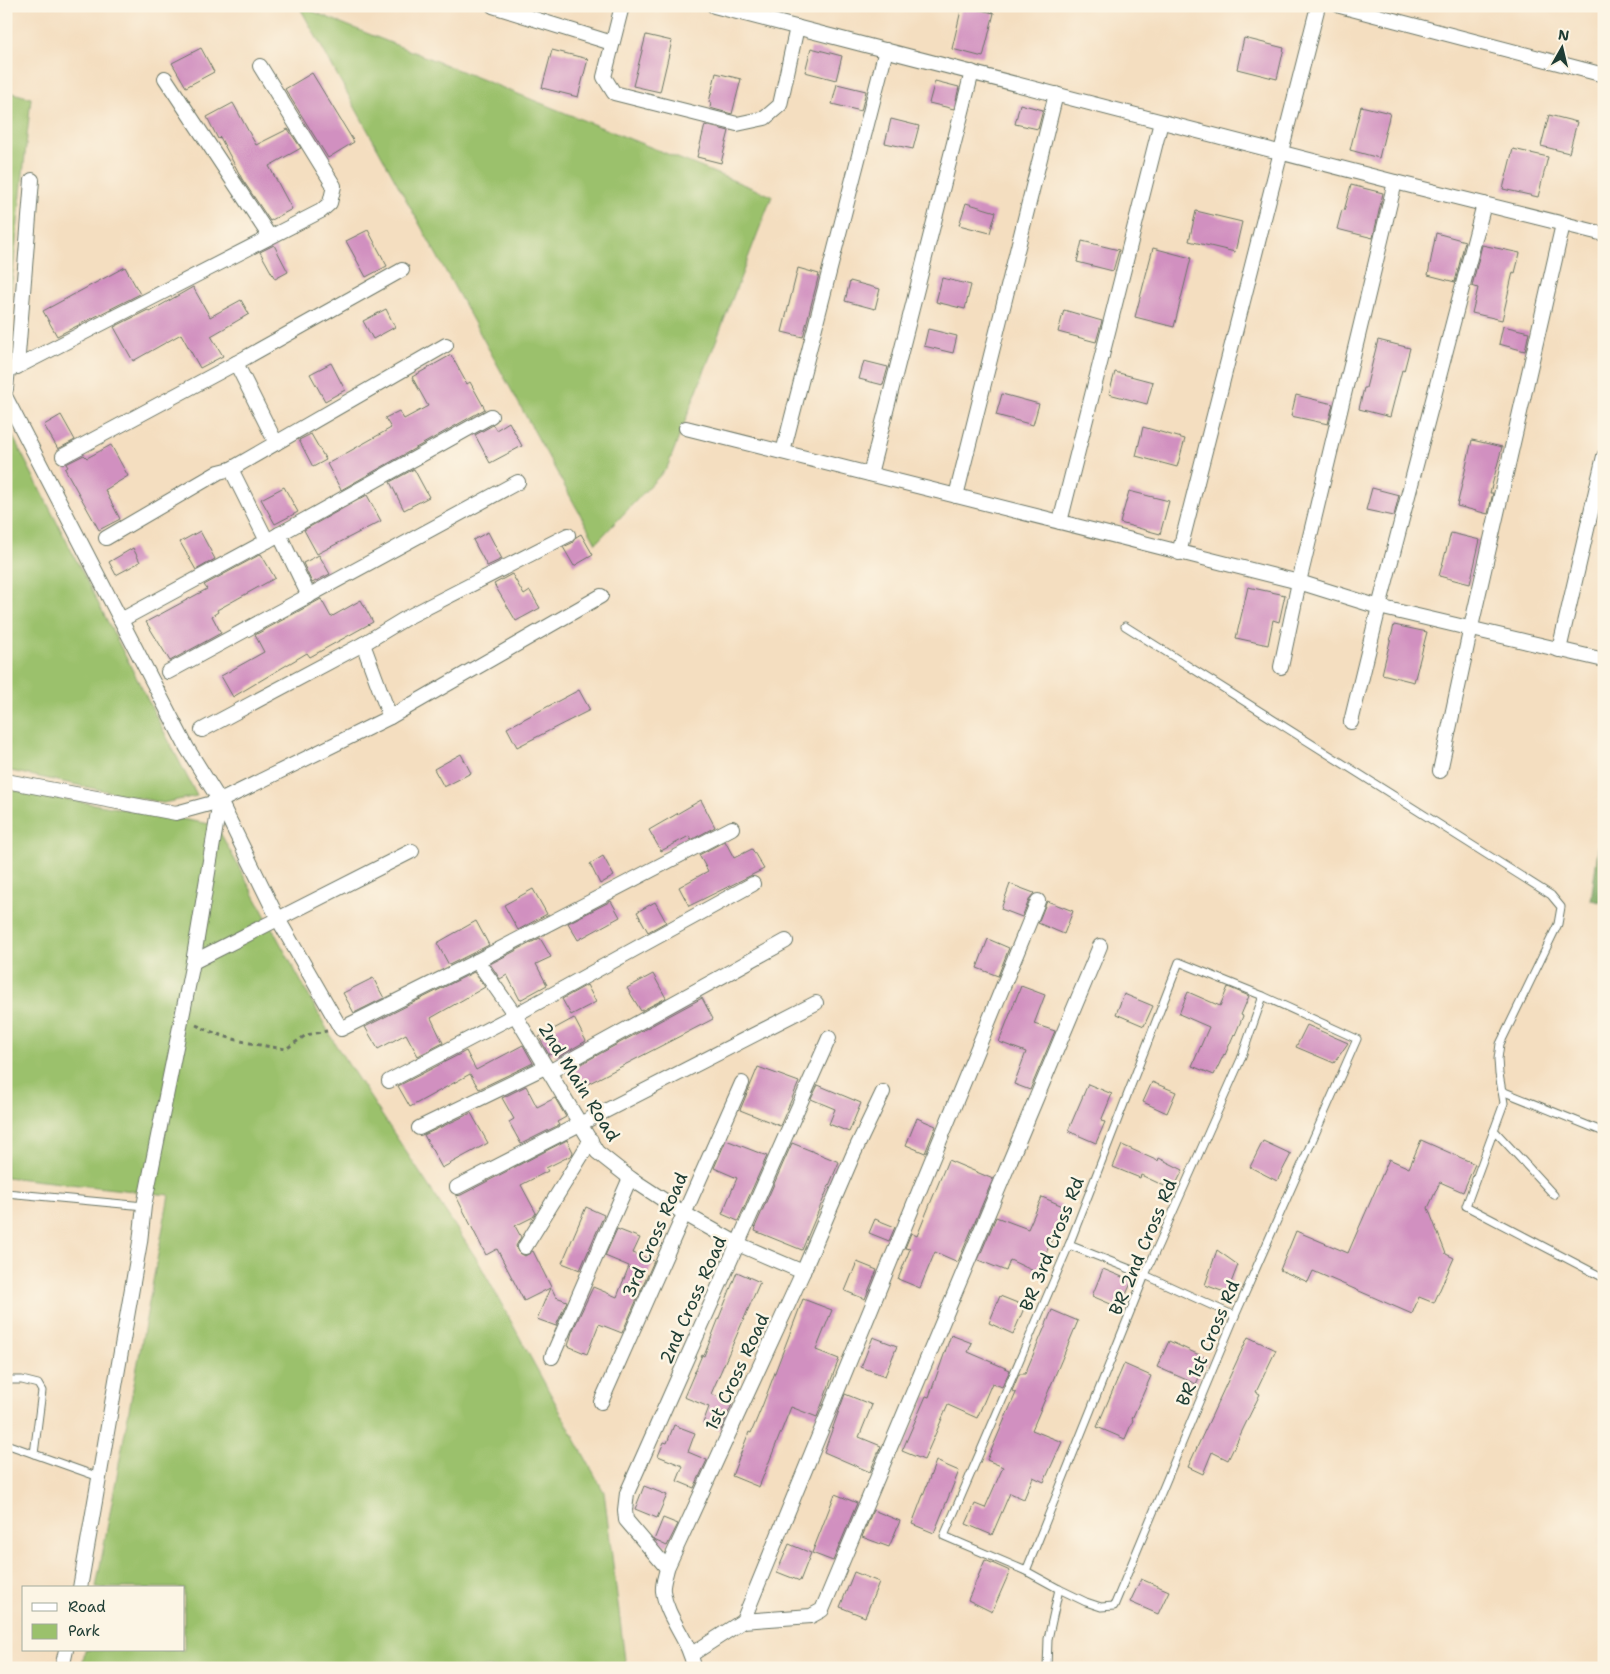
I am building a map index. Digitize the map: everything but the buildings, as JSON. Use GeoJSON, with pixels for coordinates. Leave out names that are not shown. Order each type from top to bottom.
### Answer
{"type":"FeatureCollection","features":[{"type":"Feature","properties":{"kind":"street"},"geometry":{"type":"LineString","coordinates":[[493,6],[612,43]]}},
{"type":"Feature","properties":{"kind":"street"},"geometry":{"type":"LineString","coordinates":[[622,6],[604,77],[614,93],[737,124],[765,118],[780,105],[797,27]]}},
{"type":"Feature","properties":{"kind":"street"},"geometry":{"type":"LineString","coordinates":[[714,6],[1604,234]]}},
{"type":"Feature","properties":{"kind":"street"},"geometry":{"type":"LineString","coordinates":[[1179,553],[1318,6]]}},
{"type":"Feature","properties":{"kind":"street"},"geometry":{"type":"LineString","coordinates":[[1340,6],[1604,75]]}},
{"type":"Feature","properties":{"kind":"street"},"geometry":{"type":"LineString","coordinates":[[783,452],[886,50]]}},
{"type":"Feature","properties":{"kind":"street"},"geometry":{"type":"LineString","coordinates":[[6,389],[8,369],[17,367],[270,237],[320,211],[330,202],[334,186],[260,66]]}},
{"type":"Feature","properties":{"kind":"street"},"geometry":{"type":"LineString","coordinates":[[870,474],[972,72]]}},
{"type":"Feature","properties":{"kind":"street"},"geometry":{"type":"LineString","coordinates":[[165,78],[270,237]]}},
{"type":"Feature","properties":{"kind":"street"},"geometry":{"type":"LineString","coordinates":[[956,496],[1056,94]]}},
{"type":"Feature","properties":{"kind":"street"},"geometry":{"type":"LineString","coordinates":[[1060,522],[1161,122]]}},
{"type":"Feature","properties":{"kind":"street"},"geometry":{"type":"LineString","coordinates":[[17,367],[32,180]]}},
{"type":"Feature","properties":{"kind":"street"},"geometry":{"type":"LineString","coordinates":[[1281,667],[1299,582],[1395,182]]}},
{"type":"Feature","properties":{"kind":"street"},"geometry":{"type":"LineString","coordinates":[[1351,722],[1484,204]]}},
{"type":"Feature","properties":{"kind":"street"},"geometry":{"type":"LineString","coordinates":[[1440,771],[1563,224]]}},
{"type":"Feature","properties":{"kind":"street"},"geometry":{"type":"LineString","coordinates":[[63,456],[236,363],[402,270]]}},
{"type":"Feature","properties":{"kind":"street"},"geometry":{"type":"LineString","coordinates":[[106,538],[218,472],[231,469],[446,345]]}},
{"type":"Feature","properties":{"kind":"street"},"geometry":{"type":"LineString","coordinates":[[236,363],[276,443]]}},
{"type":"Feature","properties":{"kind":"street"},"geometry":{"type":"LineString","coordinates":[[6,398],[187,748],[220,801],[278,919],[340,1029],[732,828]]}},
{"type":"Feature","properties":{"kind":"street"},"geometry":{"type":"LineString","coordinates":[[121,620],[273,538],[491,416]]}},
{"type":"Feature","properties":{"kind":"street"},"geometry":{"type":"LineString","coordinates":[[686,428],[1299,582],[1380,607],[1604,660]]}},
{"type":"Feature","properties":{"kind":"street"},"geometry":{"type":"LineString","coordinates":[[1559,650],[1604,456]]}},
{"type":"Feature","properties":{"kind":"street"},"geometry":{"type":"LineString","coordinates":[[231,469],[309,596]]}},
{"type":"Feature","properties":{"kind":"street"},"geometry":{"type":"LineString","coordinates":[[168,672],[518,482]]}},
{"type":"Feature","properties":{"kind":"street"},"geometry":{"type":"LineString","coordinates":[[202,730],[363,644],[406,618],[568,536]]}},
{"type":"Feature","properties":{"kind":"street"},"geometry":{"type":"LineString","coordinates":[[6,781],[176,813],[220,801],[390,717],[601,596]]}},
{"type":"Feature","properties":{"kind":"street"},"geometry":{"type":"LineString","coordinates":[[363,644],[390,717]]}},
{"type":"Feature","properties":{"kind":"street"},"geometry":{"type":"LineString","coordinates":[[80,1586],[140,1242],[144,1206],[193,962],[220,801]]}},
{"type":"Feature","properties":{"kind":"street"},"geometry":{"type":"LineString","coordinates":[[193,962],[412,850]]}},
{"type":"Feature","properties":{"kind":"street"},"geometry":{"type":"LineString","coordinates":[[389,1082],[753,884]]}},
{"type":"Feature","properties":{"kind":"street"},"geometry":{"type":"LineString","coordinates":[[743,1621],[1038,901]]}},
{"type":"Feature","properties":{"kind":"street"},"geometry":{"type":"LineString","coordinates":[[419,1128],[547,1069],[786,941]]}},
{"type":"Feature","properties":{"kind":"street"},"geometry":{"type":"LineString","coordinates":[[692,1654],[743,1621],[811,1616],[822,1610],[1100,946]]}},
{"type":"Feature","properties":{"kind":"street","name":"2nd Main Road"},"geometry":{"type":"LineString","coordinates":[[477,960],[515,1015],[597,1152],[630,1178],[685,1214],[738,1244],[803,1272]]}},
{"type":"Feature","properties":{"kind":"street"},"geometry":{"type":"LineString","coordinates":[[457,1187],[816,1003]]}},
{"type":"Feature","properties":{"kind":"street","name":"2nd Cross Road"},"geometry":{"type":"LineString","coordinates":[[667,1568],[626,1520],[624,1510],[627,1493],[829,1038]]}},
{"type":"Feature","properties":{"kind":"street","name":"3rd Cross Road"},"geometry":{"type":"LineString","coordinates":[[601,1402],[742,1083]]}},
{"type":"Feature","properties":{"kind":"street","name":"1st Cross Road"},"geometry":{"type":"LineString","coordinates":[[694,1668],[692,1654],[671,1618],[662,1590],[667,1568],[803,1272],[853,1155],[883,1092]]}},
{"type":"Feature","properties":{"kind":"street"},"geometry":{"type":"LineString","coordinates":[[524,1247],[591,1140]]}},
{"type":"Feature","properties":{"kind":"street"},"geometry":{"type":"LineString","coordinates":[[552,1357],[630,1178]]}},
{"type":"Feature","properties":{"kind":"street"},"geometry":{"type":"LineString","coordinates":[[62,1668],[66,1652]]}},
{"type":"Feature","properties":{"kind":"lane"},"geometry":{"type":"LineString","coordinates":[[1125,626],[1551,895],[1561,907],[1558,924],[1500,1044],[1498,1059],[1504,1104],[1466,1206],[1604,1278]]}},
{"type":"Feature","properties":{"kind":"lane","name":"BR 3rd Cross Rd"},"geometry":{"type":"LineString","coordinates":[[1026,1571],[944,1536],[1069,1244],[1179,962],[1264,996]]}},
{"type":"Feature","properties":{"kind":"lane","name":"BR 1st Cross Rd"},"geometry":{"type":"LineString","coordinates":[[1059,1589],[1101,1607],[1114,1606],[1236,1316],[1357,1039],[1264,996]]}},
{"type":"Feature","properties":{"kind":"lane","name":"BR 2nd Cross Rd"},"geometry":{"type":"LineString","coordinates":[[1026,1571],[1146,1275],[1241,1059],[1264,996]]}},
{"type":"Feature","properties":{"kind":"lane"},"geometry":{"type":"LineString","coordinates":[[1502,1091],[1604,1132]]}},
{"type":"Feature","properties":{"kind":"lane"},"geometry":{"type":"LineString","coordinates":[[1494,1130],[1554,1195]]}},
{"type":"Feature","properties":{"kind":"lane"},"geometry":{"type":"LineString","coordinates":[[6,1193],[144,1206]]}},
{"type":"Feature","properties":{"kind":"lane"},"geometry":{"type":"LineString","coordinates":[[1069,1244],[1146,1275],[1236,1316]]}},
{"type":"Feature","properties":{"kind":"lane"},"geometry":{"type":"LineString","coordinates":[[6,1380],[22,1380],[38,1384],[42,1391],[34,1454]]}},
{"type":"Feature","properties":{"kind":"lane"},"geometry":{"type":"LineString","coordinates":[[6,1444],[99,1477]]}},
{"type":"Feature","properties":{"kind":"lane"},"geometry":{"type":"LineString","coordinates":[[1026,1571],[1059,1589],[1048,1639],[1047,1668]]}},
{"type":"Feature","properties":{"kind":"path"},"geometry":{"type":"LineString","coordinates":[[182,1019],[218,1036],[264,1046],[286,1048],[306,1035],[340,1029]]}},
{"type":"Feature","properties":{"kind":"green space"},"geometry":{"type":"Polygon","coordinates":[[[299,6],[772,196],[667,468],[596,543],[299,6]]]}},
{"type":"Feature","properties":{"kind":"green space"},"geometry":{"type":"Polygon","coordinates":[[[6,91],[31,98],[6,337],[6,91]]]}},
{"type":"Feature","properties":{"kind":"green space"},"geometry":{"type":"Polygon","coordinates":[[[6,423],[197,796],[163,803],[6,770],[6,423]]]}},
{"type":"Feature","properties":{"kind":"green space"},"geometry":{"type":"Polygon","coordinates":[[[6,789],[216,825],[335,1044],[478,1261],[604,1492],[626,1668],[82,1668],[85,1652],[185,1652],[185,1586],[96,1586],[169,1195],[6,1177],[6,789]]]}},
{"type":"Feature","properties":{"kind":"green space"},"geometry":{"type":"Polygon","coordinates":[[[1604,807],[1604,903],[1591,900],[1604,807]]]}}]}
